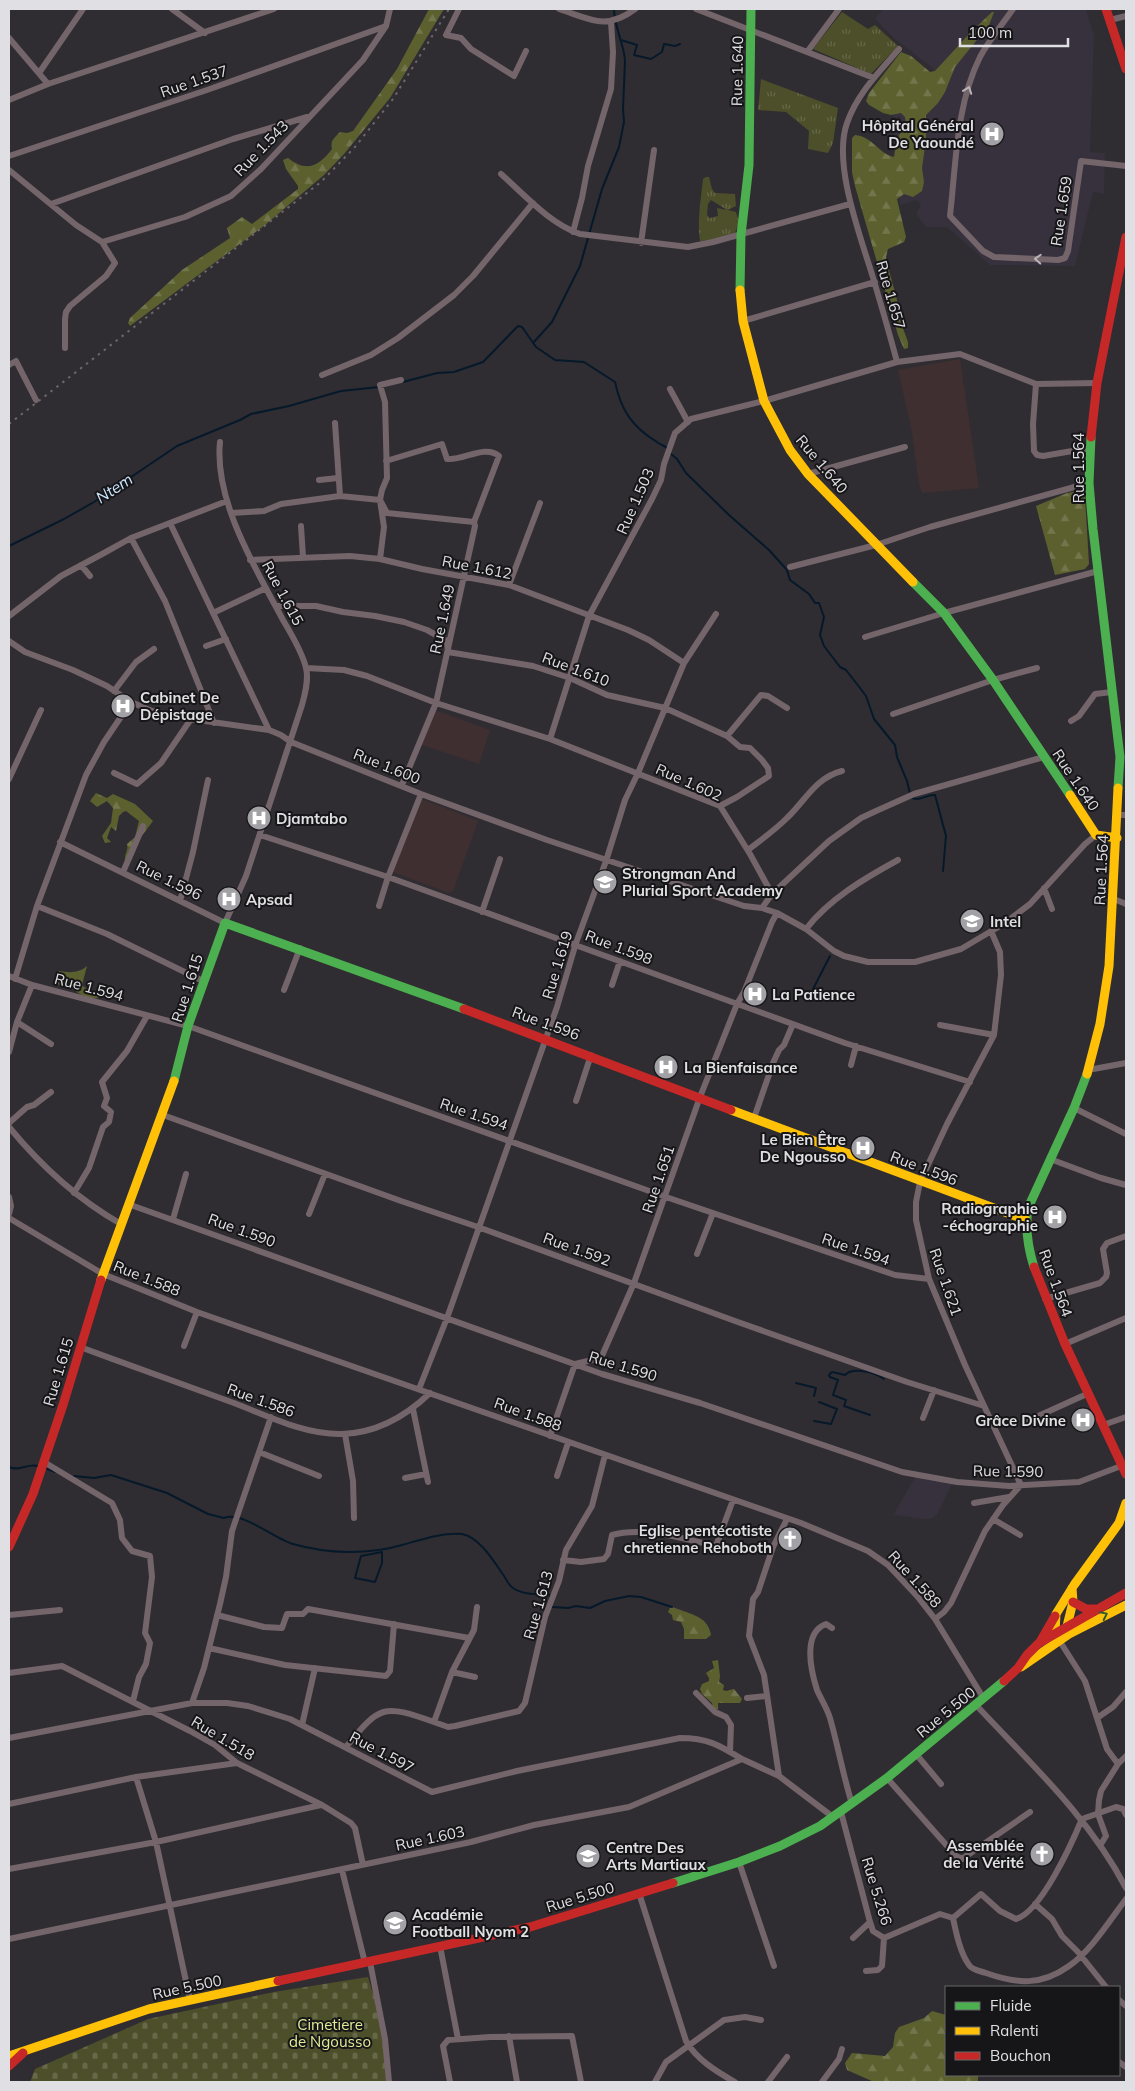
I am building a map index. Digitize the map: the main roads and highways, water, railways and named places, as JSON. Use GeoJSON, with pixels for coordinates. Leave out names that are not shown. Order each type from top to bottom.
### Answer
{"type":"FeatureCollection","features":[{"type":"Feature","properties":{"kind":"main road","name":"Rue 1.640"},"geometry":{"type":"LineString","coordinates":[[751,9],[749,165],[741,235],[740,301],[743,320],[764,401],[790,450],[808,474],[944,613],[994,680],[1096,835],[1117,838]]}},
{"type":"Feature","properties":{"kind":"main road"},"geometry":{"type":"LineString","coordinates":[[1106,9],[1126,69]]}},
{"type":"Feature","properties":{"kind":"main road","name":"Rue 1.564"},"geometry":{"type":"LineString","coordinates":[[1124,1466],[1045,1299],[1029,1252],[1026,1220],[1028,1208],[1074,1108],[1088,1070],[1103,1007],[1114,899],[1117,838],[1122,815],[1118,787],[1120,757],[1089,483],[1090,448],[1097,383],[1126,237]]}},
{"type":"Feature","properties":{"kind":"main road","name":"Rue 1.596"},"geometry":{"type":"LineString","coordinates":[[225,923],[300,948],[591,1054],[920,1182],[1026,1220]]}},
{"type":"Feature","properties":{"kind":"main road","name":"Rue 1.615"},"geometry":{"type":"LineString","coordinates":[[9,1547],[31,1500],[103,1274],[163,1115],[178,1070],[188,1026],[225,923]]}},
{"type":"Feature","properties":{"kind":"main road"},"geometry":{"type":"LineString","coordinates":[[1119,1523],[1126,1503]]}},
{"type":"Feature","properties":{"kind":"main road"},"geometry":{"type":"LineString","coordinates":[[1039,1643],[1072,1588],[1126,1516]]}},
{"type":"Feature","properties":{"kind":"main road"},"geometry":{"type":"LineString","coordinates":[[1068,1630],[1073,1602],[1072,1588]]}},
{"type":"Feature","properties":{"kind":"main road","name":"Rue 5.500"},"geometry":{"type":"LineString","coordinates":[[10,2059],[25,2051],[149,2009],[530,1927],[739,1862],[780,1846],[837,1814],[886,1778],[984,1699],[1018,1668],[1039,1643],[1068,1630],[1096,1610],[1126,1593]]}},
{"type":"Feature","properties":{"kind":"main road"},"geometry":{"type":"LineString","coordinates":[[1073,1602],[1086,1610],[1096,1610]]}},
{"type":"Feature","properties":{"kind":"main road"},"geometry":{"type":"LineString","coordinates":[[1068,1630],[1126,1605]]}},
{"type":"Feature","properties":{"kind":"main road"},"geometry":{"type":"LineString","coordinates":[[1018,1668],[1031,1661],[1057,1636],[1056,1614]]}},
{"type":"Feature","properties":{"kind":"waterway"},"geometry":{"type":"LineString","coordinates":[[533,343],[552,322],[580,266],[602,189],[619,147],[624,122],[625,61],[614,9]]}},
{"type":"Feature","properties":{"kind":"waterway"},"geometry":{"type":"LineString","coordinates":[[621,40],[637,45],[634,55],[651,59],[662,52],[664,44],[675,46],[680,44]]}},
{"type":"Feature","properties":{"kind":"waterway"},"geometry":{"type":"LineString","coordinates":[[403,382],[437,373],[454,372],[483,362],[518,326],[522,327],[536,347],[555,360],[584,362],[615,382],[624,409],[634,424],[667,448]]}},
{"type":"Feature","properties":{"kind":"waterway","name":"Ntem"},"geometry":{"type":"LineString","coordinates":[[9,546],[94,502],[177,446],[251,414],[289,406],[341,391],[379,387]]}},
{"type":"Feature","properties":{"kind":"waterway"},"geometry":{"type":"LineString","coordinates":[[671,454],[677,459],[686,473],[729,515],[769,550],[787,570],[790,580],[809,594],[815,603],[819,603],[824,617],[820,635],[824,646],[866,696],[874,719],[895,745],[897,757],[910,794]]}},
{"type":"Feature","properties":{"kind":"waterway"},"geometry":{"type":"LineString","coordinates":[[912,798],[917,799],[935,795],[946,836],[943,871]]}},
{"type":"Feature","properties":{"kind":"waterway"},"geometry":{"type":"LineString","coordinates":[[813,989],[830,956]]}},
{"type":"Feature","properties":{"kind":"waterway"},"geometry":{"type":"LineString","coordinates":[[870,1415],[844,1406],[846,1400],[833,1395],[838,1380],[829,1375],[832,1372],[845,1375],[858,1371],[875,1374],[884,1379]]}},
{"type":"Feature","properties":{"kind":"waterway"},"geometry":{"type":"LineString","coordinates":[[796,1383],[816,1388],[814,1396]]}},
{"type":"Feature","properties":{"kind":"waterway"},"geometry":{"type":"LineString","coordinates":[[814,1421],[831,1424],[837,1409],[819,1402]]}},
{"type":"Feature","properties":{"kind":"waterway"},"geometry":{"type":"LineString","coordinates":[[9,1467],[17,1469],[34,1465],[38,1466]]}},
{"type":"Feature","properties":{"kind":"waterway"},"geometry":{"type":"LineString","coordinates":[[45,1468],[55,1472]]}},
{"type":"Feature","properties":{"kind":"waterway"},"geometry":{"type":"LineString","coordinates":[[74,1476],[94,1478],[111,1475],[167,1493],[208,1514],[224,1518],[240,1518],[293,1544],[320,1550],[362,1552],[389,1548],[440,1535],[462,1534],[480,1544],[513,1588],[526,1593],[550,1595],[550,1598]]}},
{"type":"Feature","properties":{"kind":"waterway"},"geometry":{"type":"LineString","coordinates":[[382,1552],[382,1563],[375,1582],[355,1578],[361,1556],[382,1552]]}},
{"type":"Feature","properties":{"kind":"waterway"},"geometry":{"type":"LineString","coordinates":[[552,1607],[568,1608],[576,1606],[590,1608],[605,1601],[629,1596],[641,1597],[672,1607]]}},
{"type":"Feature","properties":{"kind":"railway"},"geometry":{"type":"LineString","coordinates":[[9,424],[321,182],[355,147],[393,99],[449,9]]}},
{"type":"Feature","properties":{"kind":"place","name":"Hôpital Général De Yaoundé"},"geometry":{"type":"Point","coordinates":[992,134]}},
{"type":"Feature","properties":{"kind":"place","name":"Cabinet De Dépistage"},"geometry":{"type":"Point","coordinates":[123,706]}},
{"type":"Feature","properties":{"kind":"place","name":"Djamtabo"},"geometry":{"type":"Point","coordinates":[259,818]}},
{"type":"Feature","properties":{"kind":"place","name":"Strongman And Plurial Sport Academy"},"geometry":{"type":"Point","coordinates":[605,882]}},
{"type":"Feature","properties":{"kind":"place","name":"Apsad"},"geometry":{"type":"Point","coordinates":[229,899]}},
{"type":"Feature","properties":{"kind":"place","name":"Intel"},"geometry":{"type":"Point","coordinates":[972,921]}},
{"type":"Feature","properties":{"kind":"place","name":"La Patience"},"geometry":{"type":"Point","coordinates":[755,994]}},
{"type":"Feature","properties":{"kind":"place","name":"La Bienfaisance"},"geometry":{"type":"Point","coordinates":[666,1067]}},
{"type":"Feature","properties":{"kind":"place","name":"Le Bien Être De Ngousso"},"geometry":{"type":"Point","coordinates":[863,1148]}},
{"type":"Feature","properties":{"kind":"place","name":"Radiographie -échographie"},"geometry":{"type":"Point","coordinates":[1055,1217]}},
{"type":"Feature","properties":{"kind":"place","name":"Grâce Divine"},"geometry":{"type":"Point","coordinates":[1083,1420]}},
{"type":"Feature","properties":{"kind":"place","name":"Eglise pentécotiste chretienne Rehoboth"},"geometry":{"type":"Point","coordinates":[790,1539]}},
{"type":"Feature","properties":{"kind":"place","name":"Assemblée de la Vérité"},"geometry":{"type":"Point","coordinates":[1042,1854]}},
{"type":"Feature","properties":{"kind":"place","name":"Centre Des Arts Martiaux"},"geometry":{"type":"Point","coordinates":[588,1856]}},
{"type":"Feature","properties":{"kind":"place","name":"Académie Football Nyom 2"},"geometry":{"type":"Point","coordinates":[395,1923]}},
{"type":"Feature","properties":{"kind":"park label","name":"Cimetiere de Ngousso"},"geometry":{"type":"Point","coordinates":[330,2032]}}]}
